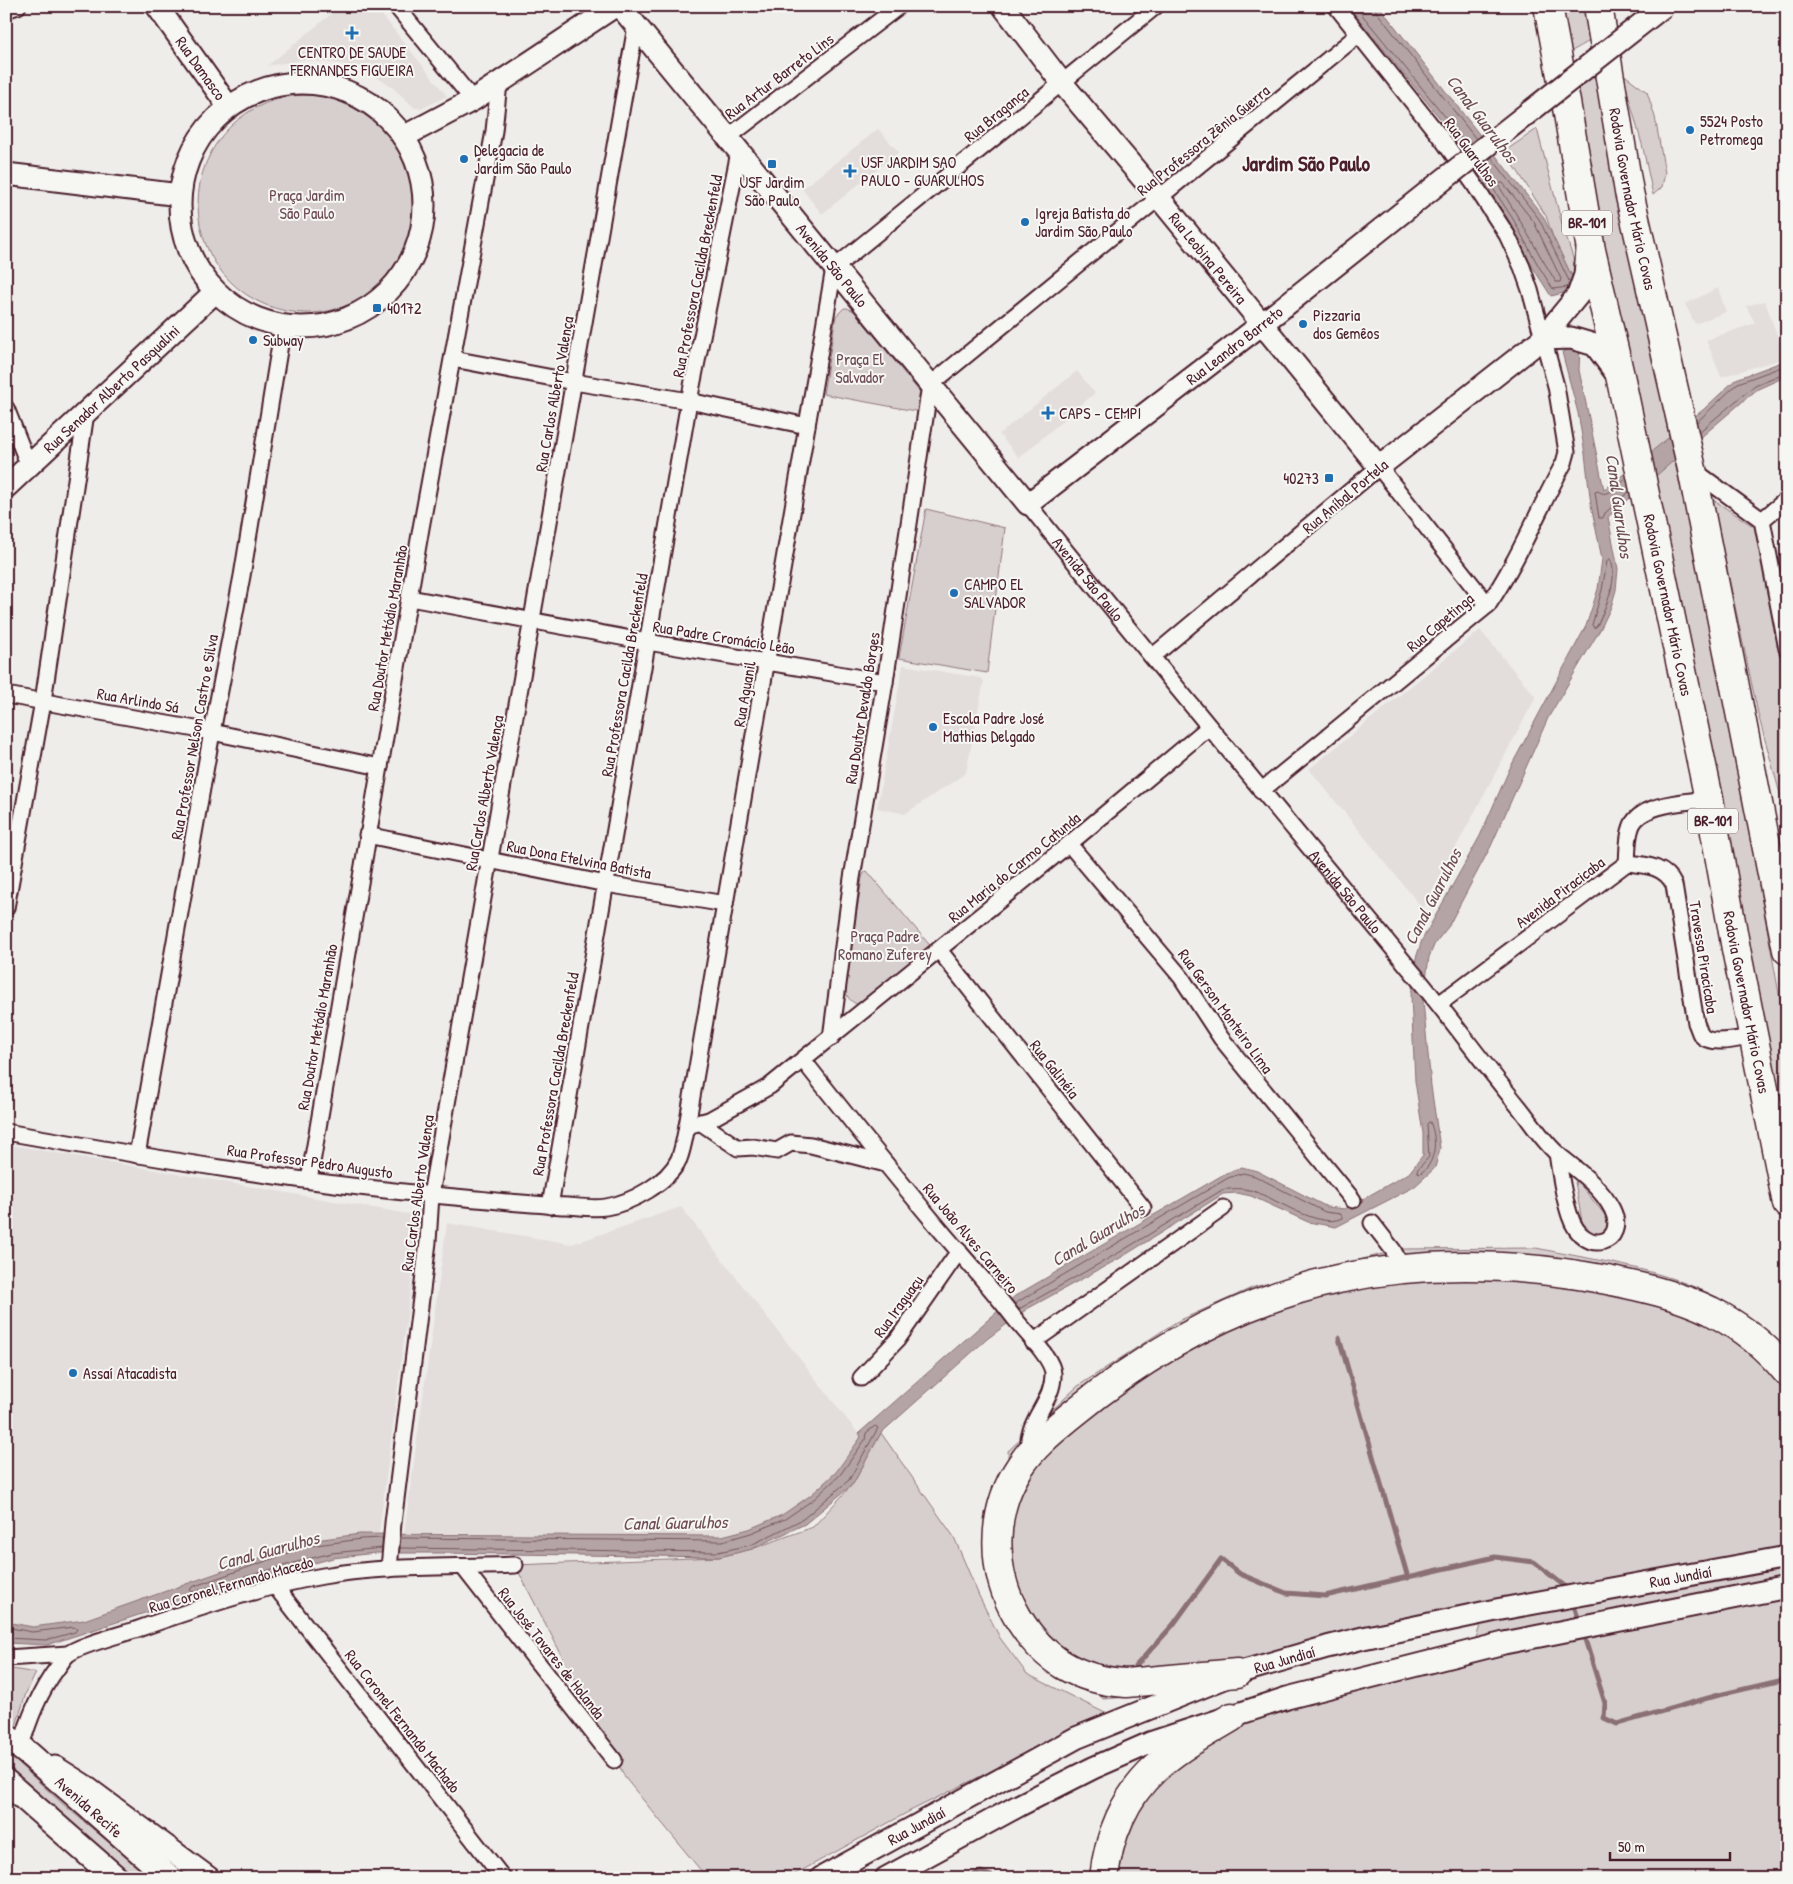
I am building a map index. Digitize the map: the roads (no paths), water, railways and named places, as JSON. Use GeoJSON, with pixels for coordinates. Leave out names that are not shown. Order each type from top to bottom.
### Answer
{"type":"FeatureCollection","features":[{"type":"Feature","properties":{"kind":"highway","name":"Rodovia Governador Mário Covas"},"geometry":{"type":"LineString","coordinates":[[1548,6],[1591,250],[1621,380],[1709,799],[1787,1204]]}},
{"type":"Feature","properties":{"kind":"highway","name":"Rodovia Governador Mário Covas"},"geometry":{"type":"LineString","coordinates":[[1598,6],[1629,192],[1692,469],[1787,950]]}},
{"type":"Feature","properties":{"kind":"highway"},"geometry":{"type":"LineString","coordinates":[[1729,654],[1787,847]]}},
{"type":"Feature","properties":{"kind":"highway"},"geometry":{"type":"LineString","coordinates":[[1237,1674],[1143,1683],[1109,1682],[1081,1675],[1048,1654],[1022,1624],[1009,1599],[999,1571],[997,1555],[1001,1508],[1020,1465],[1029,1455],[1064,1422],[1100,1394],[1151,1358],[1209,1324],[1276,1297],[1336,1279],[1402,1268],[1457,1265],[1539,1269],[1601,1279],[1668,1295],[1705,1309],[1728,1321],[1765,1349],[1787,1372]]}},
{"type":"Feature","properties":{"kind":"highway"},"geometry":{"type":"LineString","coordinates":[[1104,1878],[1115,1827],[1130,1799],[1144,1780],[1156,1768],[1232,1717]]}},
{"type":"Feature","properties":{"kind":"main road","name":"Rua Damasco"},"geometry":{"type":"LineString","coordinates":[[157,6],[228,106]]}},
{"type":"Feature","properties":{"kind":"main road"},"geometry":{"type":"LineString","coordinates":[[403,136],[473,100],[615,6]]}},
{"type":"Feature","properties":{"kind":"main road","name":"Avenida São Paulo"},"geometry":{"type":"LineString","coordinates":[[620,6],[1028,504]]}},
{"type":"Feature","properties":{"kind":"main road","name":"Rua Leobina Pereira"},"geometry":{"type":"LineString","coordinates":[[1003,6],[1062,83],[1160,199],[1379,467]]}},
{"type":"Feature","properties":{"kind":"main road","name":"Rua Leandro Barreto"},"geometry":{"type":"LineString","coordinates":[[1028,504],[1262,324],[1664,6]]}},
{"type":"Feature","properties":{"kind":"main road"},"geometry":{"type":"LineString","coordinates":[[295,83],[331,86],[365,100],[403,136],[420,171],[425,198],[423,226],[418,246],[408,266],[386,292],[356,314],[314,328],[283,326],[266,322],[232,306],[216,292],[193,261],[181,224],[180,195],[190,156],[212,121],[228,106],[259,91],[295,83]]}},
{"type":"Feature","properties":{"kind":"main road"},"geometry":{"type":"LineString","coordinates":[[6,174],[180,195]]}},
{"type":"Feature","properties":{"kind":"main road","name":"Rua Aníbal Portela"},"geometry":{"type":"LineString","coordinates":[[1379,467],[1558,330],[1578,295],[1585,275],[1589,235]]}},
{"type":"Feature","properties":{"kind":"main road","name":"Rua Senador Alberto Pasqualini"},"geometry":{"type":"LineString","coordinates":[[6,487],[216,292]]}},
{"type":"Feature","properties":{"kind":"main road"},"geometry":{"type":"LineString","coordinates":[[1558,330],[1595,345],[1621,380]]}},
{"type":"Feature","properties":{"kind":"main road","name":"Rua Jundiaí"},"geometry":{"type":"LineString","coordinates":[[821,1878],[1076,1738],[1237,1674],[1327,1646],[1496,1610],[1787,1557]]}},
{"type":"Feature","properties":{"kind":"main road","name":"Rua Jundiaí"},"geometry":{"type":"LineString","coordinates":[[886,1878],[1020,1805],[1093,1768],[1150,1743],[1287,1698],[1504,1643],[1787,1587]]}},
{"type":"Feature","properties":{"kind":"main road"},"geometry":{"type":"LineString","coordinates":[[19,1747],[58,1768],[82,1784],[149,1836],[209,1878]]}},
{"type":"Feature","properties":{"kind":"main road","name":"Avenida Recife"},"geometry":{"type":"LineString","coordinates":[[19,1747],[170,1878]]}},
{"type":"Feature","properties":{"kind":"main road"},"geometry":{"type":"LineString","coordinates":[[6,1782],[116,1878]]}},
{"type":"Feature","properties":{"kind":"street"},"geometry":{"type":"LineString","coordinates":[[6,10],[18,6]]}},
{"type":"Feature","properties":{"kind":"street"},"geometry":{"type":"LineString","coordinates":[[396,6],[473,100]]}},
{"type":"Feature","properties":{"kind":"street","name":"Rua Artur Barreto Lins"},"geometry":{"type":"LineString","coordinates":[[733,145],[899,6]]}},
{"type":"Feature","properties":{"kind":"street","name":"Rua Bragança"},"geometry":{"type":"LineString","coordinates":[[834,268],[1156,6]]}},
{"type":"Feature","properties":{"kind":"street","name":"Rua Guarulhos"},"geometry":{"type":"LineString","coordinates":[[1336,6],[1442,139],[1474,184],[1507,235],[1525,275],[1558,330]]}},
{"type":"Feature","properties":{"kind":"street","name":"Rua Carlos Alberto Valença"},"geometry":{"type":"LineString","coordinates":[[390,1563],[393,1523],[424,1272],[431,1195],[636,26]]}},
{"type":"Feature","properties":{"kind":"street","name":"Rua Professora Zênia Guerra"},"geometry":{"type":"LineString","coordinates":[[930,385],[1160,199],[1358,35]]}},
{"type":"Feature","properties":{"kind":"street","name":"Rua Doutor Metódio Maranhão"},"geometry":{"type":"LineString","coordinates":[[309,1180],[368,835],[494,131],[499,83]]}},
{"type":"Feature","properties":{"kind":"street","name":"Rua Professora Cacilda Breckenfeld"},"geometry":{"type":"LineString","coordinates":[[550,1206],[733,145]]}},
{"type":"Feature","properties":{"kind":"street","name":"Rua Aguanil"},"geometry":{"type":"LineString","coordinates":[[694,1124],[725,904],[834,268]]}},
{"type":"Feature","properties":{"kind":"street","name":"Rua Professor Nelson Castro e Silva"},"geometry":{"type":"LineString","coordinates":[[137,1155],[212,732],[242,576],[283,326]]}},
{"type":"Feature","properties":{"kind":"street","name":"Rua Capetinga"},"geometry":{"type":"LineString","coordinates":[[1261,791],[1488,605],[1501,586],[1564,463],[1567,452],[1556,386],[1558,330]]}},
{"type":"Feature","properties":{"kind":"street"},"geometry":{"type":"LineString","coordinates":[[453,359],[689,401],[807,426]]}},
{"type":"Feature","properties":{"kind":"street","name":"Rua Doutor Devaldo Borges"},"geometry":{"type":"LineString","coordinates":[[831,1038],[852,878],[885,682],[930,385]]}},
{"type":"Feature","properties":{"kind":"street"},"geometry":{"type":"LineString","coordinates":[[6,408],[29,466]]}},
{"type":"Feature","properties":{"kind":"street"},"geometry":{"type":"LineString","coordinates":[[6,908],[43,701],[86,413]]}},
{"type":"Feature","properties":{"kind":"street","name":"Rua Leobina Pereira"},"geometry":{"type":"LineString","coordinates":[[1379,467],[1488,605]]}},
{"type":"Feature","properties":{"kind":"street","name":"Rua Aníbal Portela"},"geometry":{"type":"LineString","coordinates":[[1152,657],[1379,467]]}},
{"type":"Feature","properties":{"kind":"street"},"geometry":{"type":"LineString","coordinates":[[1692,469],[1762,520],[1787,649]]}},
{"type":"Feature","properties":{"kind":"street"},"geometry":{"type":"LineString","coordinates":[[1762,520],[1787,499]]}},
{"type":"Feature","properties":{"kind":"street","name":"Avenida São Paulo"},"geometry":{"type":"LineString","coordinates":[[1028,504],[1261,791],[1411,969],[1495,1078],[1557,1153],[1582,1174],[1611,1207],[1616,1227],[1614,1234],[1609,1238],[1601,1242],[1593,1242],[1584,1239],[1573,1226],[1557,1153]]}},
{"type":"Feature","properties":{"kind":"street","name":"Rua Padre Cromácio Leão"},"geometry":{"type":"LineString","coordinates":[[410,598],[648,642],[885,682]]}},
{"type":"Feature","properties":{"kind":"street","name":"Rua Arlindo Sá"},"geometry":{"type":"LineString","coordinates":[[6,695],[212,732],[380,767]]}},
{"type":"Feature","properties":{"kind":"street","name":"Rua Maria do Carmo Catunda"},"geometry":{"type":"LineString","coordinates":[[694,1124],[722,1113],[770,1086],[1069,844],[1209,726]]}},
{"type":"Feature","properties":{"kind":"street","name":"Avenida Piracicaba"},"geometry":{"type":"LineString","coordinates":[[1439,1004],[1627,863],[1631,826],[1637,817],[1665,805],[1709,799]]}},
{"type":"Feature","properties":{"kind":"street","name":"Rua Dona Etelvina Batista"},"geometry":{"type":"LineString","coordinates":[[368,835],[606,884],[725,904]]}},
{"type":"Feature","properties":{"kind":"street","name":"Rua Gerson Monteiro Lima"},"geometry":{"type":"LineString","coordinates":[[1069,844],[1181,977],[1221,1038],[1352,1200]]}},
{"type":"Feature","properties":{"kind":"street","name":"Travessa Piracicaba"},"geometry":{"type":"LineString","coordinates":[[1627,863],[1650,866],[1671,878],[1674,885],[1696,1023],[1701,1034],[1711,1040],[1722,1041],[1754,1036]]}},
{"type":"Feature","properties":{"kind":"street","name":"Rua Galinéia"},"geometry":{"type":"LineString","coordinates":[[939,950],[1143,1208]]}},
{"type":"Feature","properties":{"kind":"street","name":"Rua João Alves Carneiro"},"geometry":{"type":"LineString","coordinates":[[803,1060],[886,1164],[1047,1358],[1054,1374],[1050,1392],[1031,1427],[1027,1441],[1029,1455]]}},
{"type":"Feature","properties":{"kind":"street"},"geometry":{"type":"LineString","coordinates":[[694,1124],[738,1148],[753,1147],[777,1151],[790,1142],[811,1145],[886,1164]]}},
{"type":"Feature","properties":{"kind":"street","name":"Rua Professor Pedro Augusto"},"geometry":{"type":"LineString","coordinates":[[6,1132],[137,1155],[309,1180],[431,1195],[550,1206],[605,1207],[626,1201],[646,1192],[663,1179],[679,1159],[694,1124]]}},
{"type":"Feature","properties":{"kind":"street"},"geometry":{"type":"LineString","coordinates":[[1033,1342],[1223,1208]]}},
{"type":"Feature","properties":{"kind":"street"},"geometry":{"type":"LineString","coordinates":[[1372,1223],[1393,1250],[1402,1268]]}},
{"type":"Feature","properties":{"kind":"street","name":"Rua Iraguaçu"},"geometry":{"type":"LineString","coordinates":[[861,1378],[897,1340],[959,1251]]}},
{"type":"Feature","properties":{"kind":"street","name":"Rua Coronel Fernando Macedo"},"geometry":{"type":"LineString","coordinates":[[68,1654],[186,1613],[275,1586],[322,1576],[390,1563],[463,1567],[515,1565]]}},
{"type":"Feature","properties":{"kind":"street","name":"Rua José Tavares de Holanda"},"geometry":{"type":"LineString","coordinates":[[463,1567],[614,1760]]}},
{"type":"Feature","properties":{"kind":"street","name":"Rua Coronel Fernando Machado"},"geometry":{"type":"LineString","coordinates":[[275,1586],[503,1878]]}},
{"type":"Feature","properties":{"kind":"street"},"geometry":{"type":"LineString","coordinates":[[6,1658],[68,1654]]}},
{"type":"Feature","properties":{"kind":"street"},"geometry":{"type":"LineString","coordinates":[[19,1747],[27,1723],[48,1680],[68,1654]]}},
{"type":"Feature","properties":{"kind":"water","name":"Canal Guarulhos"},"geometry":{"type":"Polygon","coordinates":[[[1348,6],[1379,6],[1543,216],[1577,290],[1551,296],[1533,268],[1509,221],[1448,128],[1348,6]]]}},
{"type":"Feature","properties":{"kind":"water"},"geometry":{"type":"Polygon","coordinates":[[[1580,346],[1579,370],[1604,490],[1704,409],[1736,379],[1787,360],[1787,376],[1758,389],[1749,396],[1608,517],[1618,569],[1616,590],[1611,607],[1601,628],[1548,718],[1491,846],[1448,927],[1435,943],[1429,957],[1423,1001],[1431,1086],[1440,1148],[1435,1168],[1414,1187],[1336,1227],[1308,1222],[1251,1196],[1237,1193],[1223,1194],[1122,1257],[1027,1309],[987,1339],[881,1433],[853,1484],[805,1524],[752,1549],[719,1557],[375,1553],[333,1558],[212,1591],[47,1645],[6,1643],[6,1622],[33,1627],[84,1620],[308,1541],[360,1534],[722,1536],[749,1529],[782,1515],[811,1495],[836,1472],[861,1437],[859,1433],[1015,1296],[1226,1173],[1242,1167],[1257,1171],[1327,1207],[1345,1209],[1409,1173],[1423,1155],[1423,1133],[1415,1081],[1411,996],[1416,958],[1422,940],[1480,836],[1509,770],[1586,626],[1598,589],[1602,559],[1591,505],[1578,413],[1562,352],[1580,346]]]}},
{"type":"Feature","properties":{"kind":"waterway"},"geometry":{"type":"LineString","coordinates":[[1339,1338],[1408,1578]]}},
{"type":"Feature","properties":{"kind":"waterway"},"geometry":{"type":"LineString","coordinates":[[1134,1668],[1173,1625],[1221,1559],[1240,1574],[1286,1593],[1325,1596],[1495,1557],[1534,1562],[1567,1588],[1569,1592]]}},
{"type":"Feature","properties":{"kind":"waterway"},"geometry":{"type":"LineString","coordinates":[[1572,1600],[1580,1623]]}},
{"type":"Feature","properties":{"kind":"waterway"},"geometry":{"type":"LineString","coordinates":[[1583,1633],[1605,1703],[1604,1718],[1617,1724],[1719,1695],[1787,1679]]}},
{"type":"Feature","properties":{"kind":"waterway"},"geometry":{"type":"LineString","coordinates":[[966,1878],[981,1872],[997,1878]]}},
{"type":"Feature","properties":{"kind":"place","name":"CENTRO DE SAUDE FERNANDES FIGUEIRA"},"geometry":{"type":"Point","coordinates":[352,33]}},
{"type":"Feature","properties":{"kind":"place","name":"5524 Posto Petromega"},"geometry":{"type":"Point","coordinates":[1690,130]}},
{"type":"Feature","properties":{"kind":"place","name":"Delegacia de Jardim São Paulo"},"geometry":{"type":"Point","coordinates":[464,159]}},
{"type":"Feature","properties":{"kind":"place","name":"USF Jardim São Paulo"},"geometry":{"type":"Point","coordinates":[772,164]}},
{"type":"Feature","properties":{"kind":"place","name":"USF JARDIM SAO PAULO - GUARULHOS"},"geometry":{"type":"Point","coordinates":[850,171]}},
{"type":"Feature","properties":{"kind":"place","name":"Igreja Batista do Jardim São Paulo"},"geometry":{"type":"Point","coordinates":[1025,222]}},
{"type":"Feature","properties":{"kind":"place","name":"40172"},"geometry":{"type":"Point","coordinates":[377,308]}},
{"type":"Feature","properties":{"kind":"place","name":"Pizzaria dos Gemêos"},"geometry":{"type":"Point","coordinates":[1303,324]}},
{"type":"Feature","properties":{"kind":"place","name":"Subway"},"geometry":{"type":"Point","coordinates":[253,340]}},
{"type":"Feature","properties":{"kind":"place","name":"CAPS - CEMPI"},"geometry":{"type":"Point","coordinates":[1048,413]}},
{"type":"Feature","properties":{"kind":"place","name":"40273"},"geometry":{"type":"Point","coordinates":[1329,478]}},
{"type":"Feature","properties":{"kind":"place","name":"CAMPO EL SALVADOR"},"geometry":{"type":"Point","coordinates":[954,593]}},
{"type":"Feature","properties":{"kind":"place","name":"Escola Padre José Mathias Delgado"},"geometry":{"type":"Point","coordinates":[933,727]}},
{"type":"Feature","properties":{"kind":"place","name":"Assaí Atacadista"},"geometry":{"type":"Point","coordinates":[73,1373]}},
{"type":"Feature","properties":{"kind":"district","name":"Jardim São Paulo"},"geometry":{"type":"Point","coordinates":[1306,164]}},
{"type":"Feature","properties":{"kind":"park label","name":"Praça Jardim São Paulo"},"geometry":{"type":"Point","coordinates":[307,204]}},
{"type":"Feature","properties":{"kind":"park label","name":"Praça El Salvador"},"geometry":{"type":"Point","coordinates":[860,368]}},
{"type":"Feature","properties":{"kind":"park label","name":"Praça Padre Romano Zuferey"},"geometry":{"type":"Point","coordinates":[885,945]}}]}
